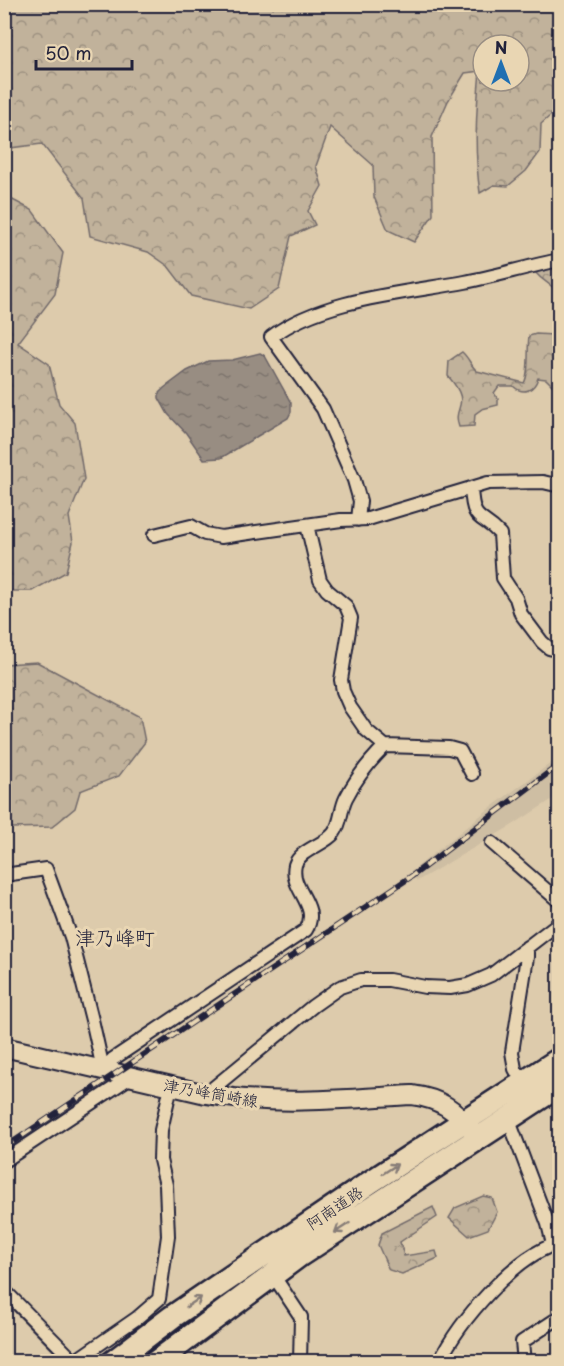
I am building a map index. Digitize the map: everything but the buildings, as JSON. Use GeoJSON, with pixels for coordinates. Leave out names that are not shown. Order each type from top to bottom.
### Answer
{"type":"FeatureCollection","features":[{"type":"Feature","properties":{"kind":"highway","name":"阿南道路"},"geometry":{"type":"LineString","coordinates":[[156,1362],[471,1129],[523,1083],[560,1059]]}},
{"type":"Feature","properties":{"kind":"highway","name":"阿南道路"},"geometry":{"type":"LineString","coordinates":[[113,1362],[166,1308],[369,1183],[471,1129],[508,1118],[560,1085]]}},
{"type":"Feature","properties":{"kind":"main road","name":"津乃峰筒崎線"},"geometry":{"type":"LineString","coordinates":[[4,1047],[240,1100],[280,1102],[412,1095],[441,1102],[471,1129]]}},
{"type":"Feature","properties":{"kind":"street"},"geometry":{"type":"LineString","coordinates":[[358,520],[360,501],[354,480],[323,409],[272,337],[286,326],[303,318],[378,296],[464,282],[560,260]]}},
{"type":"Feature","properties":{"kind":"street"},"geometry":{"type":"LineString","coordinates":[[154,535],[191,526],[205,534],[221,537],[341,519],[368,519],[488,483],[526,481],[560,486]]}},
{"type":"Feature","properties":{"kind":"street"},"geometry":{"type":"LineString","coordinates":[[471,488],[475,513],[500,534],[503,578],[516,598],[521,614],[542,642],[549,648],[560,651]]}},
{"type":"Feature","properties":{"kind":"street"},"geometry":{"type":"LineString","coordinates":[[307,525],[320,580],[327,590],[346,606],[351,618],[341,680],[350,706],[366,730],[385,746],[449,748],[460,751],[472,774]]}},
{"type":"Feature","properties":{"kind":"street"},"geometry":{"type":"LineString","coordinates":[[103,1069],[113,1059],[306,930],[311,921],[309,909],[294,877],[296,863],[302,855],[329,839],[340,825],[345,800],[366,765],[385,746]]}},
{"type":"Feature","properties":{"kind":"street"},"geometry":{"type":"LineString","coordinates":[[492,843],[560,902]]}},
{"type":"Feature","properties":{"kind":"street"},"geometry":{"type":"LineString","coordinates":[[4,875],[46,869],[71,937],[103,1069]]}},
{"type":"Feature","properties":{"kind":"street"},"geometry":{"type":"LineString","coordinates":[[206,1094],[313,1006],[340,987],[361,980],[389,980],[425,987],[450,988],[468,985],[491,975],[560,922]]}},
{"type":"Feature","properties":{"kind":"street"},"geometry":{"type":"LineString","coordinates":[[523,1083],[515,1069],[512,1052],[527,947]]}},
{"type":"Feature","properties":{"kind":"street"},"geometry":{"type":"LineString","coordinates":[[4,1161],[132,1076]]}},
{"type":"Feature","properties":{"kind":"street"},"geometry":{"type":"LineString","coordinates":[[4,1290],[75,1361],[137,1318],[166,1308],[168,1236],[166,1185],[160,1160],[161,1130],[171,1086]]}},
{"type":"Feature","properties":{"kind":"street"},"geometry":{"type":"LineString","coordinates":[[439,1362],[464,1323],[483,1299],[517,1266],[556,1244],[508,1118]]}},
{"type":"Feature","properties":{"kind":"street"},"geometry":{"type":"LineString","coordinates":[[273,1275],[301,1317],[300,1362]]}},
{"type":"Feature","properties":{"kind":"street"},"geometry":{"type":"LineString","coordinates":[[524,1362],[522,1342],[560,1317]]}},
{"type":"Feature","properties":{"kind":"shaded area"},"geometry":{"type":"Polygon","coordinates":[[[559,757],[559,795],[417,881],[411,872],[486,811],[559,757]]]}},
{"type":"Feature","properties":{"kind":"green space"},"geometry":{"type":"Polygon","coordinates":[[[5,4],[559,5],[559,108],[541,124],[540,152],[526,171],[508,186],[494,185],[480,193],[477,163],[477,102],[478,93],[531,93],[531,33],[471,33],[471,72],[465,73],[448,101],[432,137],[433,215],[414,242],[388,230],[374,197],[373,165],[330,127],[316,166],[322,186],[308,211],[315,225],[291,236],[279,289],[249,309],[191,296],[168,266],[148,252],[90,236],[84,198],[42,144],[10,148],[5,185],[5,4]]]}},
{"type":"Feature","properties":{"kind":"green space"},"geometry":{"type":"Polygon","coordinates":[[[5,196],[32,210],[63,253],[55,294],[18,343],[49,364],[59,404],[75,423],[84,479],[69,516],[73,542],[66,572],[32,591],[5,591],[5,196]]]}},
{"type":"Feature","properties":{"kind":"green space"},"geometry":{"type":"Polygon","coordinates":[[[541,268],[559,268],[559,306],[554,289],[535,272],[541,268]]]}},
{"type":"Feature","properties":{"kind":"green space"},"geometry":{"type":"Polygon","coordinates":[[[559,326],[559,392],[546,379],[538,378],[534,386],[525,391],[513,386],[499,386],[494,393],[498,399],[498,405],[482,409],[475,414],[474,426],[459,427],[457,420],[461,400],[456,386],[448,376],[449,361],[462,352],[477,371],[524,383],[528,367],[529,336],[554,335],[559,326]]]}},
{"type":"Feature","properties":{"kind":"green space"},"geometry":{"type":"Polygon","coordinates":[[[37,662],[140,717],[145,742],[119,776],[80,791],[75,808],[52,827],[12,828],[5,833],[5,664],[37,662]]]}},
{"type":"Feature","properties":{"kind":"green space"},"geometry":{"type":"Polygon","coordinates":[[[483,1196],[492,1198],[497,1212],[488,1229],[469,1236],[449,1218],[455,1208],[483,1196]]]}},
{"type":"Feature","properties":{"kind":"green space"},"geometry":{"type":"Polygon","coordinates":[[[433,1207],[437,1217],[400,1242],[404,1256],[436,1251],[438,1258],[402,1274],[389,1270],[378,1245],[382,1233],[433,1207]]]}},
{"type":"Feature","properties":{"kind":"water"},"geometry":{"type":"Polygon","coordinates":[[[260,353],[265,356],[291,403],[288,418],[221,458],[204,459],[186,433],[168,414],[159,398],[159,393],[187,371],[208,361],[232,360],[260,353]]]}},
{"type":"Feature","properties":{"kind":"waterway"},"geometry":{"type":"LineString","coordinates":[[10,1305],[65,1361]]}},
{"type":"Feature","properties":{"kind":"railway"},"geometry":{"type":"LineString","coordinates":[[4,1148],[412,876],[560,764]]}},
{"type":"Feature","properties":{"kind":"district","name":"津乃峰町"},"geometry":{"type":"Point","coordinates":[115,937]}}]}
